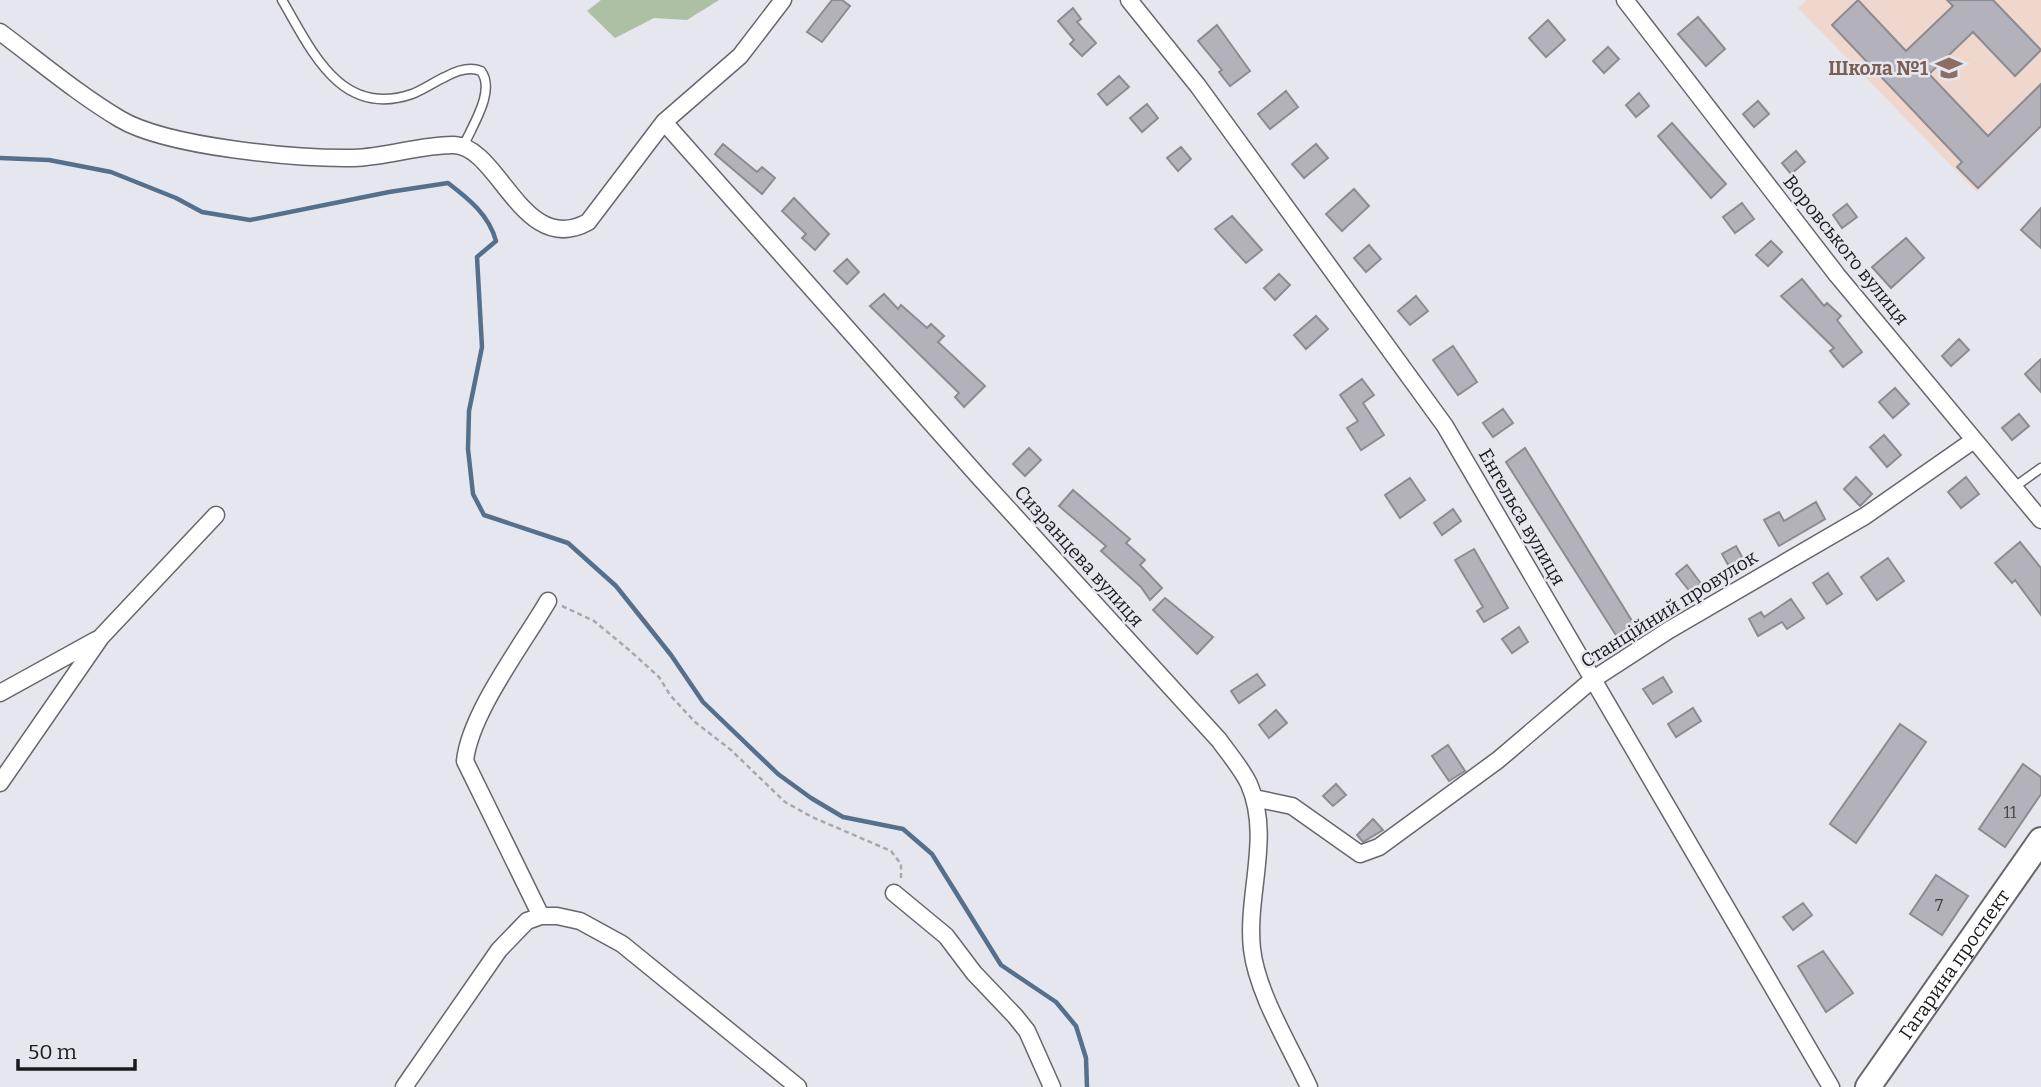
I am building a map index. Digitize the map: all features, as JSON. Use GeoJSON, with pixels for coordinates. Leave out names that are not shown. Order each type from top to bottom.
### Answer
{"type":"FeatureCollection","features":[{"type":"Feature","properties":{"kind":"main road","name":"Гагарина проспект"},"geometry":{"type":"LineString","coordinates":[[1868,1087],[2041,840]]}},
{"type":"Feature","properties":{"kind":"street"},"geometry":{"type":"LineString","coordinates":[[0,32],[122,121],[164,135],[225,148],[309,156],[355,158],[455,145],[471,149],[516,202],[534,217],[562,230],[589,222],[664,122],[740,57],[783,0]]}},
{"type":"Feature","properties":{"kind":"street","name":"Енгельса вулиця"},"geometry":{"type":"LineString","coordinates":[[1129,0],[1198,86],[1445,426],[1831,1087]]}},
{"type":"Feature","properties":{"kind":"street","name":"Воровського вулиця"},"geometry":{"type":"LineString","coordinates":[[1625,0],[1837,275],[2041,520]]}},
{"type":"Feature","properties":{"kind":"street","name":"Сизранцева вулиця"},"geometry":{"type":"LineString","coordinates":[[664,122],[979,477],[1219,740],[1248,782],[1254,798],[1258,859],[1252,950],[1260,982],[1309,1087]]}},
{"type":"Feature","properties":{"kind":"street","name":"Станційний провулок"},"geometry":{"type":"LineString","coordinates":[[1254,798],[1292,806],[1360,854],[1379,847],[1498,760],[1592,680],[1669,630],[1865,516],[1974,440]]}},
{"type":"Feature","properties":{"kind":"street"},"geometry":{"type":"LineString","coordinates":[[0,783],[101,637],[216,515]]}},
{"type":"Feature","properties":{"kind":"street"},"geometry":{"type":"LineString","coordinates":[[541,916],[465,761],[467,744],[481,712],[548,601]]}},
{"type":"Feature","properties":{"kind":"street"},"geometry":{"type":"LineString","coordinates":[[0,693],[101,637]]}},
{"type":"Feature","properties":{"kind":"street"},"geometry":{"type":"LineString","coordinates":[[894,893],[946,936],[968,967],[1015,1016],[1027,1031],[1052,1087]]}},
{"type":"Feature","properties":{"kind":"street"},"geometry":{"type":"LineString","coordinates":[[404,1087],[499,950],[527,921],[541,916],[580,921],[622,944],[798,1087]]}},
{"type":"Feature","properties":{"kind":"lane"},"geometry":{"type":"LineString","coordinates":[[282,0],[330,77],[344,89],[388,100],[413,94],[465,69],[481,71],[486,78],[487,91],[463,147]]}},
{"type":"Feature","properties":{"kind":"lane"},"geometry":{"type":"LineString","coordinates":[[2013,488],[2041,468]]}},
{"type":"Feature","properties":{"kind":"path"},"geometry":{"type":"LineString","coordinates":[[548,601],[583,614],[610,633],[659,677],[677,704],[695,722],[771,786],[785,802],[812,817],[891,851],[903,874],[894,893]]}},
{"type":"Feature","properties":{"kind":"shaded area","name":"Школа №1"},"geometry":{"type":"Polygon","coordinates":[[[1807,0],[2041,0],[2041,128],[1977,192],[1798,8],[1807,0]]]}},
{"type":"Feature","properties":{"kind":"green space"},"geometry":{"type":"Polygon","coordinates":[[[601,0],[719,0],[687,20],[654,18],[615,38],[587,11],[601,0]]]}},
{"type":"Feature","properties":{"kind":"building"},"geometry":{"type":"Polygon","coordinates":[[[832,0],[842,0],[850,6],[822,42],[807,32],[832,0]]]}},
{"type":"Feature","properties":{"kind":"building"},"geometry":{"type":"Polygon","coordinates":[[[1858,0],[1906,51],[1953,6],[1947,0],[1993,0],[2041,50],[2015,76],[1973,32],[1929,74],[1988,136],[2041,84],[2041,126],[1978,188],[1957,167],[1962,162],[1832,25],[1858,0]]]}},
{"type":"Feature","properties":{"kind":"building"},"geometry":{"type":"Polygon","coordinates":[[[1073,8],[1081,19],[1077,22],[1096,43],[1082,56],[1070,44],[1074,40],[1058,21],[1073,8]]]}},
{"type":"Feature","properties":{"kind":"building"},"geometry":{"type":"Polygon","coordinates":[[[1698,17],[1725,49],[1706,66],[1678,34],[1698,17]]]}},
{"type":"Feature","properties":{"kind":"building"},"geometry":{"type":"Polygon","coordinates":[[[1548,20],[1565,40],[1546,57],[1529,38],[1548,20]]]}},
{"type":"Feature","properties":{"kind":"building"},"geometry":{"type":"Polygon","coordinates":[[[1217,25],[1250,71],[1230,86],[1219,72],[1222,70],[1198,41],[1217,25]]]}},
{"type":"Feature","properties":{"kind":"building"},"geometry":{"type":"Polygon","coordinates":[[[1608,47],[1619,59],[1604,73],[1593,61],[1608,47]]]}},
{"type":"Feature","properties":{"kind":"building"},"geometry":{"type":"Polygon","coordinates":[[[1119,76],[1129,87],[1107,105],[1098,94],[1119,76]]]}},
{"type":"Feature","properties":{"kind":"building"},"geometry":{"type":"Polygon","coordinates":[[[1286,91],[1298,107],[1270,129],[1258,114],[1286,91]]]}},
{"type":"Feature","properties":{"kind":"building"},"geometry":{"type":"Polygon","coordinates":[[[1639,93],[1649,106],[1636,117],[1626,105],[1639,93]]]}},
{"type":"Feature","properties":{"kind":"building"},"geometry":{"type":"Polygon","coordinates":[[[1758,101],[1769,114],[1754,127],[1743,114],[1758,101]]]}},
{"type":"Feature","properties":{"kind":"building"},"geometry":{"type":"Polygon","coordinates":[[[1147,104],[1158,118],[1142,132],[1130,118],[1147,104]]]}},
{"type":"Feature","properties":{"kind":"building"},"geometry":{"type":"Polygon","coordinates":[[[1672,123],[1726,184],[1711,198],[1658,136],[1672,123]]]}},
{"type":"Feature","properties":{"kind":"building"},"geometry":{"type":"Polygon","coordinates":[[[723,144],[757,172],[762,167],[775,178],[762,194],[715,154],[723,144]]]}},
{"type":"Feature","properties":{"kind":"building"},"geometry":{"type":"Polygon","coordinates":[[[1316,144],[1328,158],[1304,178],[1292,164],[1316,144]]]}},
{"type":"Feature","properties":{"kind":"building"},"geometry":{"type":"Polygon","coordinates":[[[1181,147],[1191,159],[1178,171],[1167,158],[1181,147]]]}},
{"type":"Feature","properties":{"kind":"building"},"geometry":{"type":"Polygon","coordinates":[[[1796,151],[1805,162],[1791,174],[1782,163],[1796,151]]]}},
{"type":"Feature","properties":{"kind":"building"},"geometry":{"type":"Polygon","coordinates":[[[1354,189],[1369,206],[1342,231],[1326,214],[1354,189]]]}},
{"type":"Feature","properties":{"kind":"building"},"geometry":{"type":"Polygon","coordinates":[[[794,198],[829,234],[815,250],[802,238],[806,234],[782,211],[794,198]]]}},
{"type":"Feature","properties":{"kind":"building"},"geometry":{"type":"Polygon","coordinates":[[[1742,203],[1754,219],[1735,233],[1723,217],[1742,203]]]}},
{"type":"Feature","properties":{"kind":"building"},"geometry":{"type":"Polygon","coordinates":[[[1847,204],[1857,217],[1842,228],[1833,215],[1847,204]]]}},
{"type":"Feature","properties":{"kind":"building"},"geometry":{"type":"Polygon","coordinates":[[[2041,208],[2041,248],[2021,230],[2041,208]]]}},
{"type":"Feature","properties":{"kind":"building"},"geometry":{"type":"Polygon","coordinates":[[[1232,216],[1262,250],[1246,263],[1215,229],[1232,216]]]}},
{"type":"Feature","properties":{"kind":"building"},"geometry":{"type":"Polygon","coordinates":[[[1906,238],[1924,258],[1891,288],[1872,267],[1906,238]]]}},
{"type":"Feature","properties":{"kind":"building"},"geometry":{"type":"Polygon","coordinates":[[[1771,241],[1782,252],[1768,266],[1756,255],[1771,241]]]}},
{"type":"Feature","properties":{"kind":"building"},"geometry":{"type":"Polygon","coordinates":[[[1369,245],[1381,259],[1366,272],[1354,258],[1369,245]]]}},
{"type":"Feature","properties":{"kind":"building"},"geometry":{"type":"Polygon","coordinates":[[[847,259],[859,272],[847,284],[834,271],[847,259]]]}},
{"type":"Feature","properties":{"kind":"building"},"geometry":{"type":"Polygon","coordinates":[[[1279,274],[1290,285],[1275,300],[1264,288],[1279,274]]]}},
{"type":"Feature","properties":{"kind":"building"},"geometry":{"type":"Polygon","coordinates":[[[1802,279],[1824,306],[1827,303],[1841,316],[1837,320],[1862,352],[1843,367],[1830,351],[1834,348],[1781,296],[1802,279]]]}},
{"type":"Feature","properties":{"kind":"building"},"geometry":{"type":"Polygon","coordinates":[[[884,294],[898,309],[901,305],[927,328],[931,324],[944,336],[938,342],[985,386],[964,407],[955,397],[959,393],[870,306],[884,294]]]}},
{"type":"Feature","properties":{"kind":"building"},"geometry":{"type":"Polygon","coordinates":[[[1416,296],[1428,311],[1410,325],[1398,311],[1416,296]]]}},
{"type":"Feature","properties":{"kind":"building"},"geometry":{"type":"Polygon","coordinates":[[[1316,316],[1328,329],[1306,349],[1294,335],[1316,316]]]}},
{"type":"Feature","properties":{"kind":"building"},"geometry":{"type":"Polygon","coordinates":[[[1959,339],[1969,350],[1951,366],[1942,356],[1959,339]]]}},
{"type":"Feature","properties":{"kind":"building"},"geometry":{"type":"Polygon","coordinates":[[[1453,346],[1477,382],[1458,395],[1433,360],[1453,346]]]}},
{"type":"Feature","properties":{"kind":"building"},"geometry":{"type":"Polygon","coordinates":[[[2041,359],[2041,392],[2025,374],[2041,359]]]}},
{"type":"Feature","properties":{"kind":"building"},"geometry":{"type":"Polygon","coordinates":[[[1362,379],[1374,395],[1363,403],[1384,435],[1361,450],[1347,428],[1358,421],[1340,395],[1362,379]]]}},
{"type":"Feature","properties":{"kind":"building"},"geometry":{"type":"Polygon","coordinates":[[[1895,388],[1909,404],[1893,418],[1879,402],[1895,388]]]}},
{"type":"Feature","properties":{"kind":"building"},"geometry":{"type":"Polygon","coordinates":[[[1503,409],[1513,423],[1493,437],[1483,423],[1503,409]]]}},
{"type":"Feature","properties":{"kind":"building"},"geometry":{"type":"Polygon","coordinates":[[[2019,414],[2029,426],[2012,440],[2002,428],[2019,414]]]}},
{"type":"Feature","properties":{"kind":"building"},"geometry":{"type":"Polygon","coordinates":[[[1884,435],[1901,455],[1887,467],[1870,447],[1884,435]]]}},
{"type":"Feature","properties":{"kind":"building"},"geometry":{"type":"Polygon","coordinates":[[[1029,448],[1041,460],[1025,476],[1013,464],[1029,448]]]}},
{"type":"Feature","properties":{"kind":"building"},"geometry":{"type":"Polygon","coordinates":[[[1525,448],[1637,629],[1619,640],[1506,462],[1525,448]]]}},
{"type":"Feature","properties":{"kind":"building"},"geometry":{"type":"Polygon","coordinates":[[[1856,477],[1872,494],[1860,506],[1844,489],[1856,477]]]}},
{"type":"Feature","properties":{"kind":"building"},"geometry":{"type":"Polygon","coordinates":[[[1966,477],[1979,494],[1961,508],[1948,492],[1966,477]]]}},
{"type":"Feature","properties":{"kind":"building"},"geometry":{"type":"Polygon","coordinates":[[[1410,478],[1425,500],[1400,518],[1385,495],[1410,478]]]}},
{"type":"Feature","properties":{"kind":"building"},"geometry":{"type":"Polygon","coordinates":[[[1073,490],[1130,539],[1126,543],[1145,560],[1140,565],[1162,588],[1150,600],[1141,587],[1101,551],[1106,546],[1059,506],[1073,490]]]}},
{"type":"Feature","properties":{"kind":"building"},"geometry":{"type":"Polygon","coordinates":[[[1816,502],[1825,519],[1779,546],[1764,520],[1779,512],[1784,521],[1816,502]]]}},
{"type":"Feature","properties":{"kind":"building"},"geometry":{"type":"Polygon","coordinates":[[[1453,509],[1461,521],[1442,535],[1434,523],[1453,509]]]}},
{"type":"Feature","properties":{"kind":"building"},"geometry":{"type":"Polygon","coordinates":[[[2020,542],[2041,568],[2041,615],[2015,580],[2012,583],[1995,563],[2020,542]]]}},
{"type":"Feature","properties":{"kind":"building"},"geometry":{"type":"Polygon","coordinates":[[[1736,546],[1746,564],[1732,572],[1722,554],[1736,546]]]}},
{"type":"Feature","properties":{"kind":"building"},"geometry":{"type":"Polygon","coordinates":[[[1474,549],[1508,608],[1484,622],[1477,611],[1483,607],[1455,560],[1474,549]]]}},
{"type":"Feature","properties":{"kind":"building"},"geometry":{"type":"Polygon","coordinates":[[[1888,558],[1904,581],[1877,600],[1861,577],[1888,558]]]}},
{"type":"Feature","properties":{"kind":"building"},"geometry":{"type":"Polygon","coordinates":[[[1687,565],[1702,585],[1691,593],[1676,574],[1687,565]]]}},
{"type":"Feature","properties":{"kind":"building"},"geometry":{"type":"Polygon","coordinates":[[[1828,573],[1842,594],[1827,604],[1813,583],[1828,573]]]}},
{"type":"Feature","properties":{"kind":"building"},"geometry":{"type":"Polygon","coordinates":[[[1165,598],[1213,637],[1197,654],[1153,610],[1165,598]]]}},
{"type":"Feature","properties":{"kind":"building"},"geometry":{"type":"Polygon","coordinates":[[[1791,599],[1804,618],[1787,629],[1782,622],[1758,636],[1749,619],[1761,612],[1764,617],[1791,599]]]}},
{"type":"Feature","properties":{"kind":"building"},"geometry":{"type":"Polygon","coordinates":[[[1519,627],[1528,642],[1512,653],[1502,639],[1519,627]]]}},
{"type":"Feature","properties":{"kind":"building"},"geometry":{"type":"Polygon","coordinates":[[[1257,674],[1265,685],[1239,703],[1231,691],[1257,674]]]}},
{"type":"Feature","properties":{"kind":"building"},"geometry":{"type":"Polygon","coordinates":[[[1663,677],[1672,692],[1653,704],[1643,689],[1663,677]]]}},
{"type":"Feature","properties":{"kind":"building"},"geometry":{"type":"Polygon","coordinates":[[[1693,708],[1701,721],[1676,737],[1668,724],[1693,708]]]}},
{"type":"Feature","properties":{"kind":"building"},"geometry":{"type":"Polygon","coordinates":[[[1276,710],[1287,723],[1269,738],[1259,725],[1276,710]]]}},
{"type":"Feature","properties":{"kind":"building"},"geometry":{"type":"Polygon","coordinates":[[[1900,724],[1926,742],[1856,843],[1830,824],[1900,724]]]}},
{"type":"Feature","properties":{"kind":"building"},"geometry":{"type":"Polygon","coordinates":[[[1448,745],[1465,771],[1449,781],[1432,756],[1448,745]]]}},
{"type":"Feature","properties":{"kind":"building"},"geometry":{"type":"Polygon","coordinates":[[[2023,764],[2041,777],[2041,794],[2005,847],[1979,829],[2023,764]]]}},
{"type":"Feature","properties":{"kind":"building"},"geometry":{"type":"Polygon","coordinates":[[[1336,784],[1346,795],[1333,806],[1323,796],[1336,784]]]}},
{"type":"Feature","properties":{"kind":"building"},"geometry":{"type":"Polygon","coordinates":[[[1373,819],[1383,830],[1363,842],[1357,835],[1373,819]]]}},
{"type":"Feature","properties":{"kind":"building"},"geometry":{"type":"Polygon","coordinates":[[[1936,875],[1968,896],[1942,935],[1910,914],[1936,875]]]}},
{"type":"Feature","properties":{"kind":"building"},"geometry":{"type":"Polygon","coordinates":[[[1803,903],[1812,915],[1793,930],[1783,917],[1803,903]]]}},
{"type":"Feature","properties":{"kind":"building"},"geometry":{"type":"Polygon","coordinates":[[[1823,951],[1853,993],[1826,1012],[1798,966],[1823,951]]]}},
{"type":"Feature","properties":{"kind":"waterway"},"geometry":{"type":"LineString","coordinates":[[0,158],[49,160],[111,172],[176,198],[202,212],[250,220],[448,183],[463,195],[489,223],[496,241],[477,257],[482,347],[469,411],[468,449],[473,494],[484,515],[568,543],[616,586],[671,655],[703,702],[778,774],[843,817],[903,829],[932,854],[1001,965],[1056,1002],[1076,1026],[1086,1058],[1087,1087]]}},
{"type":"Feature","properties":{"kind":"place","name":"Школа №1"},"geometry":{"type":"Point","coordinates":[1949,68]}}]}
